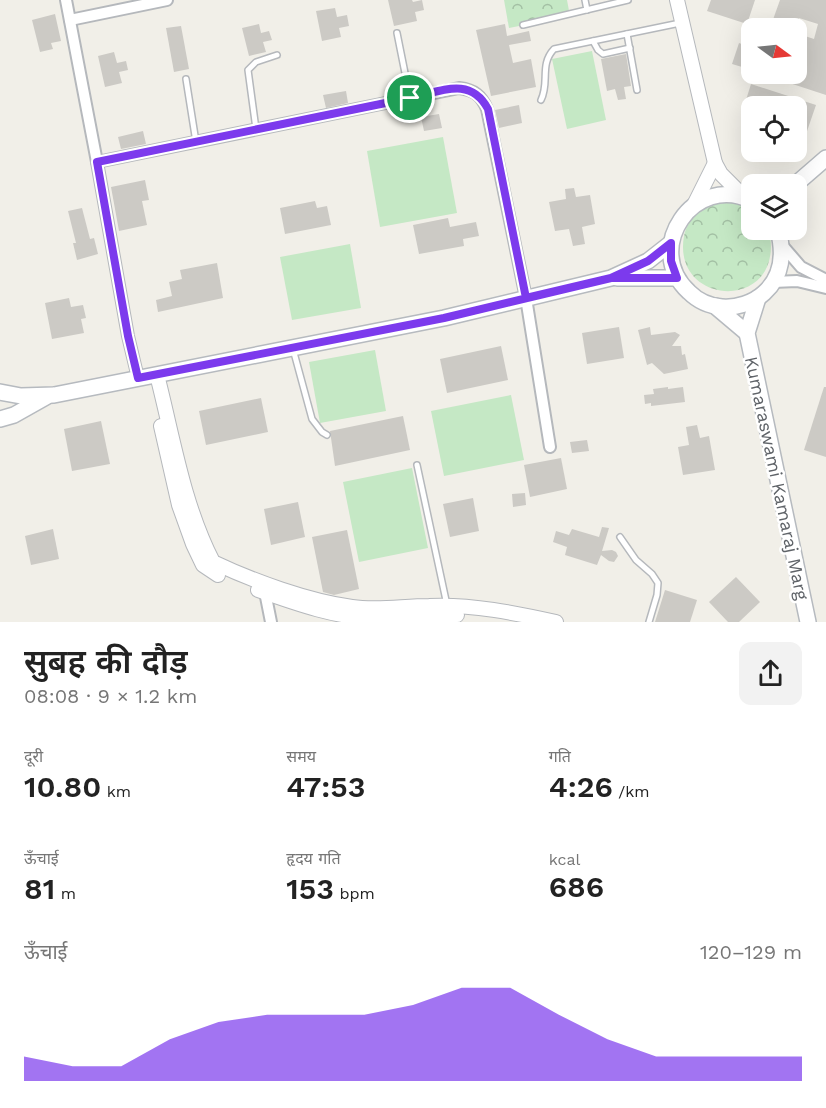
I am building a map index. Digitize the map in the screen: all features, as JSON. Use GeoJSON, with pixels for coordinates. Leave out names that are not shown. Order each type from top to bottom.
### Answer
{"type":"FeatureCollection","features":[{"type":"Feature","properties":{"kind":"main road"},"geometry":{"type":"LineString","coordinates":[[807,174],[826,158]]}},
{"type":"Feature","properties":{"kind":"main road"},"geometry":{"type":"LineString","coordinates":[[807,181],[826,164]]}},
{"type":"Feature","properties":{"kind":"main road"},"geometry":{"type":"LineString","coordinates":[[611,278],[677,278],[671,261],[671,243],[675,229],[683,215],[694,205],[713,196],[741,197]]}},
{"type":"Feature","properties":{"kind":"main road"},"geometry":{"type":"LineString","coordinates":[[715,306],[730,307],[758,298],[773,282],[781,265],[781,240]]}},
{"type":"Feature","properties":{"kind":"main road"},"geometry":{"type":"LineString","coordinates":[[0,392],[21,396],[49,395],[444,318],[611,278],[648,261],[671,243]]}},
{"type":"Feature","properties":{"kind":"main road","name":"Kumaraswami Kamaraj Marg"},"geometry":{"type":"LineString","coordinates":[[677,278],[693,296],[715,306],[747,333]]}},
{"type":"Feature","properties":{"kind":"main road","name":"Kumaraswami Kamaraj Marg"},"geometry":{"type":"LineString","coordinates":[[758,298],[747,333],[808,622]]}},
{"type":"Feature","properties":{"kind":"main road"},"geometry":{"type":"LineString","coordinates":[[0,419],[14,415],[49,395]]}},
{"type":"Feature","properties":{"kind":"street"},"geometry":{"type":"LineString","coordinates":[[66,0],[128,336],[147,376],[189,503],[213,562],[295,593],[351,607],[380,610],[430,606],[468,607],[556,622]]}},
{"type":"Feature","properties":{"kind":"street"},"geometry":{"type":"LineString","coordinates":[[70,20],[125,4],[167,0]]}},
{"type":"Feature","properties":{"kind":"street"},"geometry":{"type":"LineString","coordinates":[[677,0],[715,163],[727,181],[741,193]]}},
{"type":"Feature","properties":{"kind":"street"},"geometry":{"type":"LineString","coordinates":[[97,162],[459,88],[471,90],[481,97],[488,109],[526,298],[550,447]]}},
{"type":"Feature","properties":{"kind":"street"},"geometry":{"type":"LineString","coordinates":[[694,205],[715,163]]}},
{"type":"Feature","properties":{"kind":"street"},"geometry":{"type":"LineString","coordinates":[[782,245],[801,267],[826,280]]}},
{"type":"Feature","properties":{"kind":"street"},"geometry":{"type":"LineString","coordinates":[[773,282],[797,280],[826,288]]}},
{"type":"Feature","properties":{"kind":"street"},"geometry":{"type":"LineString","coordinates":[[147,376],[179,505],[203,565],[216,574],[293,603],[359,618],[435,619],[465,615],[506,622]]}},
{"type":"Feature","properties":{"kind":"street"},"geometry":{"type":"LineString","coordinates":[[265,592],[271,622]]}},
{"type":"Feature","properties":{"kind":"lane"},"geometry":{"type":"LineString","coordinates":[[585,0],[587,10]]}},
{"type":"Feature","properties":{"kind":"lane"},"geometry":{"type":"LineString","coordinates":[[523,25],[628,0]]}},
{"type":"Feature","properties":{"kind":"lane"},"geometry":{"type":"LineString","coordinates":[[541,100],[545,89],[547,57],[554,49],[682,23]]}},
{"type":"Feature","properties":{"kind":"lane"},"geometry":{"type":"LineString","coordinates":[[397,33],[410,98]]}},
{"type":"Feature","properties":{"kind":"lane"},"geometry":{"type":"LineString","coordinates":[[627,34],[637,90]]}},
{"type":"Feature","properties":{"kind":"lane"},"geometry":{"type":"LineString","coordinates":[[593,41],[603,54],[630,48]]}},
{"type":"Feature","properties":{"kind":"lane"},"geometry":{"type":"LineString","coordinates":[[256,129],[248,70],[256,63],[277,55]]}},
{"type":"Feature","properties":{"kind":"lane"},"geometry":{"type":"LineString","coordinates":[[186,79],[196,142]]}},
{"type":"Feature","properties":{"kind":"lane"},"geometry":{"type":"LineString","coordinates":[[293,348],[312,420],[327,435]]}},
{"type":"Feature","properties":{"kind":"lane"},"geometry":{"type":"LineString","coordinates":[[417,465],[448,606]]}},
{"type":"Feature","properties":{"kind":"lane"},"geometry":{"type":"LineString","coordinates":[[620,537],[636,560],[652,574],[658,583],[649,622]]}},
{"type":"Feature","properties":{"kind":"green space"},"geometry":{"type":"Polygon","coordinates":[[[504,0],[567,0],[570,16],[509,28],[504,0]]]}},
{"type":"Feature","properties":{"kind":"green space"},"geometry":{"type":"Polygon","coordinates":[[[592,51],[606,120],[567,129],[552,59],[592,51]]]}},
{"type":"Feature","properties":{"kind":"green space"},"geometry":{"type":"Polygon","coordinates":[[[443,137],[457,213],[380,227],[367,151],[443,137]]]}},
{"type":"Feature","properties":{"kind":"green space"},"geometry":{"type":"Polygon","coordinates":[[[727,201],[741,203],[741,240],[769,240],[770,257],[761,276],[747,287],[728,291],[710,288],[694,277],[685,260],[686,228],[695,216],[713,205],[727,201]]]}},
{"type":"Feature","properties":{"kind":"green space"},"geometry":{"type":"Polygon","coordinates":[[[350,244],[361,308],[292,320],[280,257],[350,244]]]}},
{"type":"Feature","properties":{"kind":"green space"},"geometry":{"type":"Polygon","coordinates":[[[375,350],[386,411],[320,423],[309,362],[375,350]]]}},
{"type":"Feature","properties":{"kind":"green space"},"geometry":{"type":"Polygon","coordinates":[[[511,395],[524,460],[444,476],[431,411],[511,395]]]}},
{"type":"Feature","properties":{"kind":"green space"},"geometry":{"type":"Polygon","coordinates":[[[412,468],[428,548],[359,562],[343,482],[412,468]]]}},
{"type":"Feature","properties":{"kind":"building"},"geometry":{"type":"Polygon","coordinates":[[[388,0],[412,0],[413,2],[422,0],[424,10],[415,12],[417,21],[394,26],[388,0]]]}},
{"type":"Feature","properties":{"kind":"building"},"geometry":{"type":"Polygon","coordinates":[[[711,0],[755,0],[749,18],[741,18],[741,22],[707,11],[711,0]]]}},
{"type":"Feature","properties":{"kind":"building"},"geometry":{"type":"Polygon","coordinates":[[[780,0],[826,0],[826,95],[792,84],[807,84],[807,37],[814,39],[818,24],[807,21],[807,18],[774,18],[780,0]]]}},
{"type":"Feature","properties":{"kind":"building"},"geometry":{"type":"Polygon","coordinates":[[[335,8],[337,17],[347,15],[349,26],[339,28],[341,37],[322,41],[316,11],[335,8]]]}},
{"type":"Feature","properties":{"kind":"building"},"geometry":{"type":"Polygon","coordinates":[[[55,14],[61,41],[51,43],[53,49],[40,52],[32,20],[55,14]]]}},
{"type":"Feature","properties":{"kind":"building"},"geometry":{"type":"Polygon","coordinates":[[[259,24],[261,33],[269,31],[272,40],[263,42],[266,52],[249,56],[242,28],[259,24]]]}},
{"type":"Feature","properties":{"kind":"building"},"geometry":{"type":"Polygon","coordinates":[[[505,24],[507,36],[529,31],[531,41],[509,45],[513,63],[531,59],[536,87],[491,96],[476,30],[505,24]]]}},
{"type":"Feature","properties":{"kind":"building"},"geometry":{"type":"Polygon","coordinates":[[[181,26],[189,69],[174,72],[166,28],[181,26]]]}},
{"type":"Feature","properties":{"kind":"building"},"geometry":{"type":"Polygon","coordinates":[[[739,43],[741,44],[741,67],[732,64],[739,43]]]}},
{"type":"Feature","properties":{"kind":"building"},"geometry":{"type":"Polygon","coordinates":[[[114,52],[117,63],[126,61],[128,70],[119,72],[122,83],[105,87],[98,56],[114,52]]]}},
{"type":"Feature","properties":{"kind":"building"},"geometry":{"type":"Polygon","coordinates":[[[626,54],[631,86],[624,87],[626,99],[618,100],[615,89],[607,91],[601,59],[626,54]]]}},
{"type":"Feature","properties":{"kind":"building"},"geometry":{"type":"Polygon","coordinates":[[[751,84],[788,96],[747,96],[751,84]]]}},
{"type":"Feature","properties":{"kind":"building"},"geometry":{"type":"Polygon","coordinates":[[[346,91],[348,103],[326,108],[323,95],[346,91]]]}},
{"type":"Feature","properties":{"kind":"building"},"geometry":{"type":"Polygon","coordinates":[[[807,102],[816,105],[807,131],[807,102]]]}},
{"type":"Feature","properties":{"kind":"building"},"geometry":{"type":"Polygon","coordinates":[[[519,105],[522,123],[499,128],[495,110],[519,105]]]}},
{"type":"Feature","properties":{"kind":"building"},"geometry":{"type":"Polygon","coordinates":[[[439,114],[442,128],[424,131],[421,117],[439,114]]]}},
{"type":"Feature","properties":{"kind":"building"},"geometry":{"type":"Polygon","coordinates":[[[143,131],[146,144],[121,149],[118,137],[143,131]]]}},
{"type":"Feature","properties":{"kind":"building"},"geometry":{"type":"Polygon","coordinates":[[[145,180],[149,200],[142,201],[147,225],[119,231],[111,187],[145,180]]]}},
{"type":"Feature","properties":{"kind":"building"},"geometry":{"type":"Polygon","coordinates":[[[574,188],[576,197],[590,195],[595,224],[582,227],[585,244],[573,246],[569,229],[555,231],[549,202],[566,199],[565,189],[574,188]]]}},
{"type":"Feature","properties":{"kind":"building"},"geometry":{"type":"Polygon","coordinates":[[[315,201],[317,208],[327,206],[331,225],[285,234],[280,208],[315,201]]]}},
{"type":"Feature","properties":{"kind":"building"},"geometry":{"type":"Polygon","coordinates":[[[82,208],[90,239],[94,238],[98,254],[77,260],[73,243],[76,243],[68,211],[82,208]]]}},
{"type":"Feature","properties":{"kind":"building"},"geometry":{"type":"Polygon","coordinates":[[[448,218],[450,227],[476,222],[479,236],[463,239],[464,246],[419,254],[413,225],[448,218]]]}},
{"type":"Feature","properties":{"kind":"building"},"geometry":{"type":"Polygon","coordinates":[[[217,263],[223,298],[158,312],[156,300],[172,296],[169,282],[182,279],[180,270],[217,263]]]}},
{"type":"Feature","properties":{"kind":"building"},"geometry":{"type":"Polygon","coordinates":[[[69,298],[71,307],[83,305],[86,318],[81,319],[84,333],[52,339],[45,303],[69,298]]]}},
{"type":"Feature","properties":{"kind":"building"},"geometry":{"type":"Polygon","coordinates":[[[619,327],[624,358],[587,364],[582,333],[619,327]]]}},
{"type":"Feature","properties":{"kind":"building"},"geometry":{"type":"Polygon","coordinates":[[[650,327],[651,335],[675,332],[680,335],[672,346],[681,346],[688,369],[664,374],[652,363],[647,365],[638,330],[650,327]]]}},
{"type":"Feature","properties":{"kind":"building"},"geometry":{"type":"Polygon","coordinates":[[[501,346],[508,380],[447,393],[440,359],[501,346]]]}},
{"type":"Feature","properties":{"kind":"building"},"geometry":{"type":"Polygon","coordinates":[[[668,387],[668,389],[683,387],[685,402],[651,406],[651,403],[645,404],[644,395],[654,394],[653,389],[668,387]]]}},
{"type":"Feature","properties":{"kind":"building"},"geometry":{"type":"Polygon","coordinates":[[[824,387],[826,387],[826,457],[804,450],[824,387]]]}},
{"type":"Feature","properties":{"kind":"building"},"geometry":{"type":"Polygon","coordinates":[[[261,398],[268,432],[206,445],[199,411],[261,398]]]}},
{"type":"Feature","properties":{"kind":"building"},"geometry":{"type":"Polygon","coordinates":[[[403,416],[410,450],[335,466],[330,431],[403,416]]]}},
{"type":"Feature","properties":{"kind":"building"},"geometry":{"type":"Polygon","coordinates":[[[101,421],[110,464],[72,471],[64,429],[101,421]]]}},
{"type":"Feature","properties":{"kind":"building"},"geometry":{"type":"Polygon","coordinates":[[[697,425],[700,438],[709,436],[715,470],[683,475],[678,447],[689,445],[686,427],[697,425]]]}},
{"type":"Feature","properties":{"kind":"building"},"geometry":{"type":"Polygon","coordinates":[[[587,440],[589,451],[572,453],[570,442],[587,440]]]}},
{"type":"Feature","properties":{"kind":"building"},"geometry":{"type":"Polygon","coordinates":[[[561,458],[567,489],[530,497],[524,465],[561,458]]]}},
{"type":"Feature","properties":{"kind":"building"},"geometry":{"type":"Polygon","coordinates":[[[525,493],[526,505],[513,507],[512,494],[525,493]]]}},
{"type":"Feature","properties":{"kind":"building"},"geometry":{"type":"Polygon","coordinates":[[[473,498],[479,531],[450,537],[443,504],[473,498]]]}},
{"type":"Feature","properties":{"kind":"building"},"geometry":{"type":"Polygon","coordinates":[[[298,502],[305,537],[271,545],[264,509],[298,502]]]}},
{"type":"Feature","properties":{"kind":"building"},"geometry":{"type":"Polygon","coordinates":[[[602,527],[609,528],[602,551],[616,552],[618,556],[614,562],[601,555],[597,565],[565,555],[567,547],[553,542],[556,531],[569,535],[572,529],[599,537],[602,527]]]}},
{"type":"Feature","properties":{"kind":"building"},"geometry":{"type":"Polygon","coordinates":[[[53,529],[59,559],[31,565],[25,536],[53,529]]]}},
{"type":"Feature","properties":{"kind":"building"},"geometry":{"type":"Polygon","coordinates":[[[347,530],[359,589],[334,595],[323,592],[312,537],[347,530]]]}},
{"type":"Feature","properties":{"kind":"building"},"geometry":{"type":"Polygon","coordinates":[[[736,577],[760,602],[739,622],[728,622],[709,602],[736,577]]]}},
{"type":"Feature","properties":{"kind":"building"},"geometry":{"type":"Polygon","coordinates":[[[665,590],[697,600],[690,622],[655,622],[665,590]]]}},
{"type":"Feature","properties":{"kind":"route"},"geometry":{"type":"LineString","coordinates":[[410,98],[97,162],[128,336],[138,378],[444,318],[611,278],[677,278],[671,261],[671,243],[648,261],[611,278],[526,298],[488,109],[481,97],[471,90],[459,88],[410,98]]}}]}
